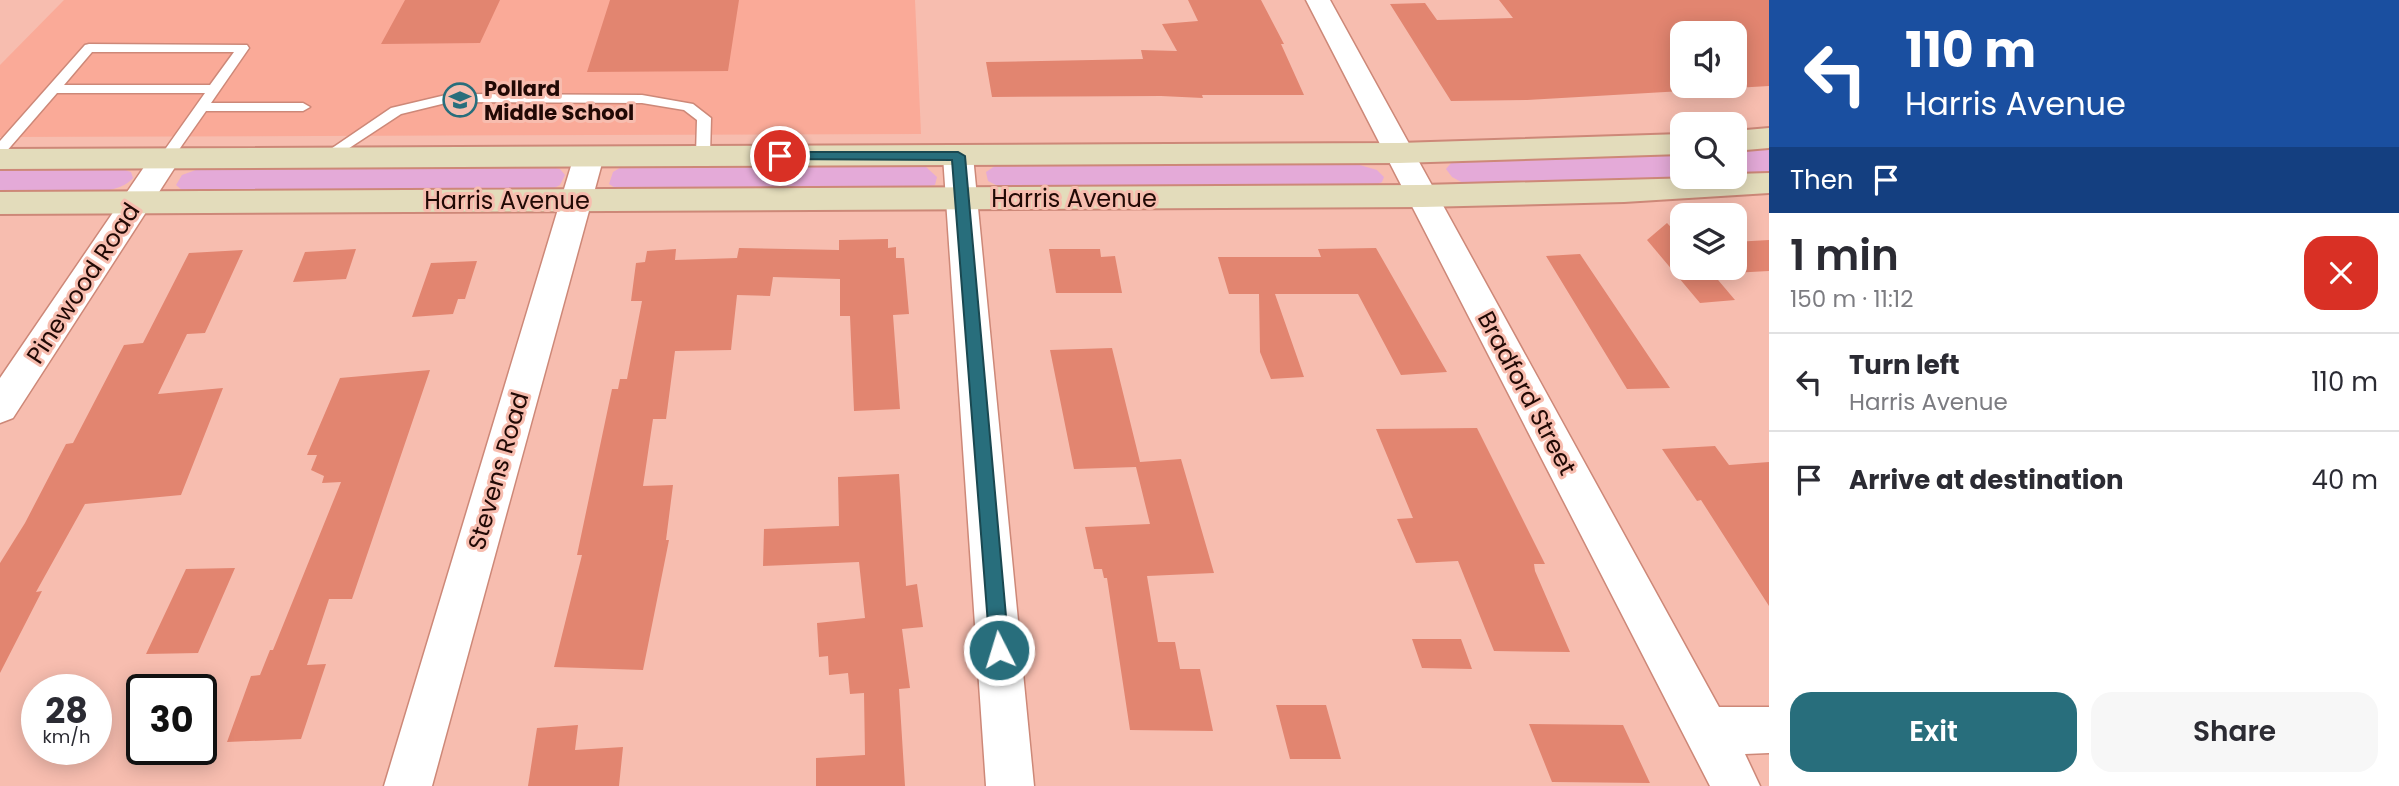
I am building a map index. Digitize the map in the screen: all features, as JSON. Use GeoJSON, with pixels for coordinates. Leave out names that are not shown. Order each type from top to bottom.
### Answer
{"type":"FeatureCollection","features":[{"type":"Feature","properties":{"kind":"street","name":"Bradford Street"},"geometry":{"type":"LineString","coordinates":[[1318,0],[1736,786]]}},
{"type":"Feature","properties":{"kind":"street"},"geometry":{"type":"LineString","coordinates":[[1747,140],[1769,138]]}},
{"type":"Feature","properties":{"kind":"street","name":"Harris Avenue"},"geometry":{"type":"LineString","coordinates":[[0,159],[1399,153],[1670,144]]}},
{"type":"Feature","properties":{"kind":"street","name":"Stevens Road"},"geometry":{"type":"LineString","coordinates":[[408,786],[589,156]]}},
{"type":"Feature","properties":{"kind":"street"},"geometry":{"type":"LineString","coordinates":[[958,156],[1010,786]]}},
{"type":"Feature","properties":{"kind":"street","name":"Pinewood Road"},"geometry":{"type":"LineString","coordinates":[[0,408],[166,158]]}},
{"type":"Feature","properties":{"kind":"street","name":"Harris Avenue"},"geometry":{"type":"LineString","coordinates":[[0,202],[1422,196],[1612,192],[1769,183]]}},
{"type":"Feature","properties":{"kind":"street"},"geometry":{"type":"LineString","coordinates":[[1707,731],[1769,730]]}},
{"type":"Feature","properties":{"kind":"lane"},"geometry":{"type":"LineString","coordinates":[[0,150],[89,48],[243,48],[166,158]]}},
{"type":"Feature","properties":{"kind":"lane"},"geometry":{"type":"LineString","coordinates":[[54,89],[214,89]]}},
{"type":"Feature","properties":{"kind":"lane"},"geometry":{"type":"LineString","coordinates":[[326,157],[397,111],[434,100],[470,97],[624,98],[675,103],[699,112],[704,118],[704,155]]}},
{"type":"Feature","properties":{"kind":"lane"},"geometry":{"type":"LineString","coordinates":[[201,107],[303,107]]}},
{"type":"Feature","properties":{"kind":"shaded area","name":"Pollard Middle School"},"geometry":{"type":"Polygon","coordinates":[[[64,0],[915,0],[921,134],[0,137],[0,65],[64,0]]]}},
{"type":"Feature","properties":{"kind":"shaded area"},"geometry":{"type":"Polygon","coordinates":[[[1769,147],[1769,172],[1747,174],[1747,149],[1769,147]]]}},
{"type":"Feature","properties":{"kind":"shaded area"},"geometry":{"type":"Polygon","coordinates":[[[1670,153],[1670,179],[1465,184],[1452,177],[1446,169],[1451,163],[1670,153]]]}},
{"type":"Feature","properties":{"kind":"shaded area"},"geometry":{"type":"Polygon","coordinates":[[[1353,163],[1377,170],[1384,177],[1382,182],[1374,186],[1002,188],[988,181],[986,172],[998,164],[1353,163]]]}},
{"type":"Feature","properties":{"kind":"shaded area"},"geometry":{"type":"Polygon","coordinates":[[[913,164],[926,167],[937,177],[935,185],[915,189],[617,189],[609,184],[613,172],[623,166],[913,164]]]}},
{"type":"Feature","properties":{"kind":"shaded area"},"geometry":{"type":"Polygon","coordinates":[[[549,166],[560,169],[565,175],[560,185],[550,190],[183,191],[176,185],[182,175],[204,167],[549,166]]]}},
{"type":"Feature","properties":{"kind":"shaded area"},"geometry":{"type":"Polygon","coordinates":[[[0,168],[119,168],[131,172],[133,178],[123,186],[90,193],[0,193],[0,168]]]}},
{"type":"Feature","properties":{"kind":"building"},"geometry":{"type":"Polygon","coordinates":[[[405,0],[500,0],[480,43],[381,44],[405,0]]]}},
{"type":"Feature","properties":{"kind":"building"},"geometry":{"type":"Polygon","coordinates":[[[610,0],[739,0],[728,71],[587,72],[610,0]]]}},
{"type":"Feature","properties":{"kind":"building"},"geometry":{"type":"Polygon","coordinates":[[[1188,0],[1261,0],[1284,44],[1281,44],[1304,95],[1202,95],[1203,98],[992,97],[986,62],[1143,59],[1141,50],[1177,51],[1162,24],[1198,21],[1188,0]]]}},
{"type":"Feature","properties":{"kind":"building"},"geometry":{"type":"Polygon","coordinates":[[[1499,0],[1769,0],[1769,86],[1747,87],[1747,21],[1670,21],[1670,92],[1527,100],[1451,101],[1390,4],[1425,3],[1437,20],[1513,18],[1499,0]]]}},
{"type":"Feature","properties":{"kind":"building"},"geometry":{"type":"Polygon","coordinates":[[[1667,223],[1670,226],[1670,267],[1647,240],[1667,223]]]}},
{"type":"Feature","properties":{"kind":"building"},"geometry":{"type":"Polygon","coordinates":[[[888,239],[888,248],[896,247],[896,258],[904,258],[909,314],[893,315],[900,409],[854,411],[850,316],[840,316],[840,279],[773,277],[770,296],[737,295],[731,350],[675,351],[666,419],[653,419],[643,486],[673,485],[666,540],[669,540],[643,670],[554,667],[582,555],[577,555],[612,389],[618,389],[620,379],[627,379],[642,301],[631,301],[636,263],[645,262],[647,251],[676,249],[675,260],[737,258],[739,248],[839,250],[839,240],[888,239]]]}},
{"type":"Feature","properties":{"kind":"building"},"geometry":{"type":"Polygon","coordinates":[[[1769,240],[1769,271],[1747,272],[1747,241],[1769,240]]]}},
{"type":"Feature","properties":{"kind":"building"},"geometry":{"type":"Polygon","coordinates":[[[1376,248],[1447,372],[1401,375],[1358,294],[1275,294],[1304,377],[1271,379],[1260,352],[1259,294],[1229,294],[1218,257],[1321,257],[1318,249],[1376,248]]]}},
{"type":"Feature","properties":{"kind":"building"},"geometry":{"type":"Polygon","coordinates":[[[356,249],[346,279],[293,282],[305,252],[356,249]]]}},
{"type":"Feature","properties":{"kind":"building"},"geometry":{"type":"Polygon","coordinates":[[[1049,249],[1100,249],[1101,257],[1115,256],[1122,293],[1056,293],[1049,249]]]}},
{"type":"Feature","properties":{"kind":"building"},"geometry":{"type":"Polygon","coordinates":[[[243,250],[205,333],[187,334],[158,394],[223,388],[181,495],[85,504],[36,592],[42,591],[0,673],[0,563],[25,523],[66,444],[73,443],[124,345],[143,343],[189,253],[243,250]]]}},
{"type":"Feature","properties":{"kind":"building"},"geometry":{"type":"Polygon","coordinates":[[[1580,254],[1670,388],[1627,389],[1546,256],[1580,254]]]}},
{"type":"Feature","properties":{"kind":"building"},"geometry":{"type":"Polygon","coordinates":[[[477,261],[465,299],[458,299],[453,314],[412,317],[431,263],[477,261]]]}},
{"type":"Feature","properties":{"kind":"building"},"geometry":{"type":"Polygon","coordinates":[[[1681,280],[1718,280],[1735,300],[1700,303],[1681,280]]]}},
{"type":"Feature","properties":{"kind":"building"},"geometry":{"type":"Polygon","coordinates":[[[1112,348],[1140,462],[1181,459],[1214,573],[1147,576],[1158,642],[1175,642],[1180,669],[1200,669],[1213,731],[1130,730],[1107,578],[1104,578],[1102,569],[1094,569],[1085,527],[1150,524],[1136,467],[1074,469],[1050,350],[1112,348]]]}},
{"type":"Feature","properties":{"kind":"building"},"geometry":{"type":"Polygon","coordinates":[[[430,370],[352,599],[329,599],[307,665],[326,664],[301,739],[227,742],[251,676],[260,675],[270,650],[273,650],[341,482],[322,483],[324,476],[311,470],[317,455],[307,455],[340,378],[430,370]]]}},
{"type":"Feature","properties":{"kind":"building"},"geometry":{"type":"Polygon","coordinates":[[[1477,428],[1545,564],[1534,564],[1535,571],[1570,652],[1494,651],[1458,561],[1416,563],[1397,519],[1413,518],[1376,429],[1477,428]]]}},
{"type":"Feature","properties":{"kind":"building"},"geometry":{"type":"Polygon","coordinates":[[[1715,446],[1729,465],[1769,462],[1769,606],[1701,500],[1697,501],[1662,449],[1715,446]]]}},
{"type":"Feature","properties":{"kind":"building"},"geometry":{"type":"Polygon","coordinates":[[[899,474],[906,586],[917,584],[923,627],[902,629],[910,688],[899,689],[905,786],[816,786],[816,758],[865,755],[864,693],[850,694],[848,673],[829,675],[828,656],[819,657],[817,623],[865,618],[859,562],[763,566],[764,529],[839,526],[838,477],[899,474]]]}},
{"type":"Feature","properties":{"kind":"building"},"geometry":{"type":"Polygon","coordinates":[[[235,568],[198,653],[146,654],[186,569],[235,568]]]}},
{"type":"Feature","properties":{"kind":"building"},"geometry":{"type":"Polygon","coordinates":[[[1412,639],[1461,639],[1472,669],[1422,668],[1412,639]]]}},
{"type":"Feature","properties":{"kind":"building"},"geometry":{"type":"Polygon","coordinates":[[[1276,705],[1326,705],[1341,759],[1290,759],[1276,705]]]}},
{"type":"Feature","properties":{"kind":"building"},"geometry":{"type":"Polygon","coordinates":[[[1529,724],[1623,725],[1650,783],[1552,782],[1529,724]]]}},
{"type":"Feature","properties":{"kind":"building"},"geometry":{"type":"Polygon","coordinates":[[[578,725],[575,750],[623,747],[619,786],[528,786],[537,728],[578,725]]]}},
{"type":"Feature","properties":{"kind":"place","name":"Pollard Middle School"},"geometry":{"type":"Point","coordinates":[460,100]}},
{"type":"Feature","properties":{"kind":"route"},"geometry":{"type":"LineString","coordinates":[[780,156],[958,156],[999,650]]}}]}
